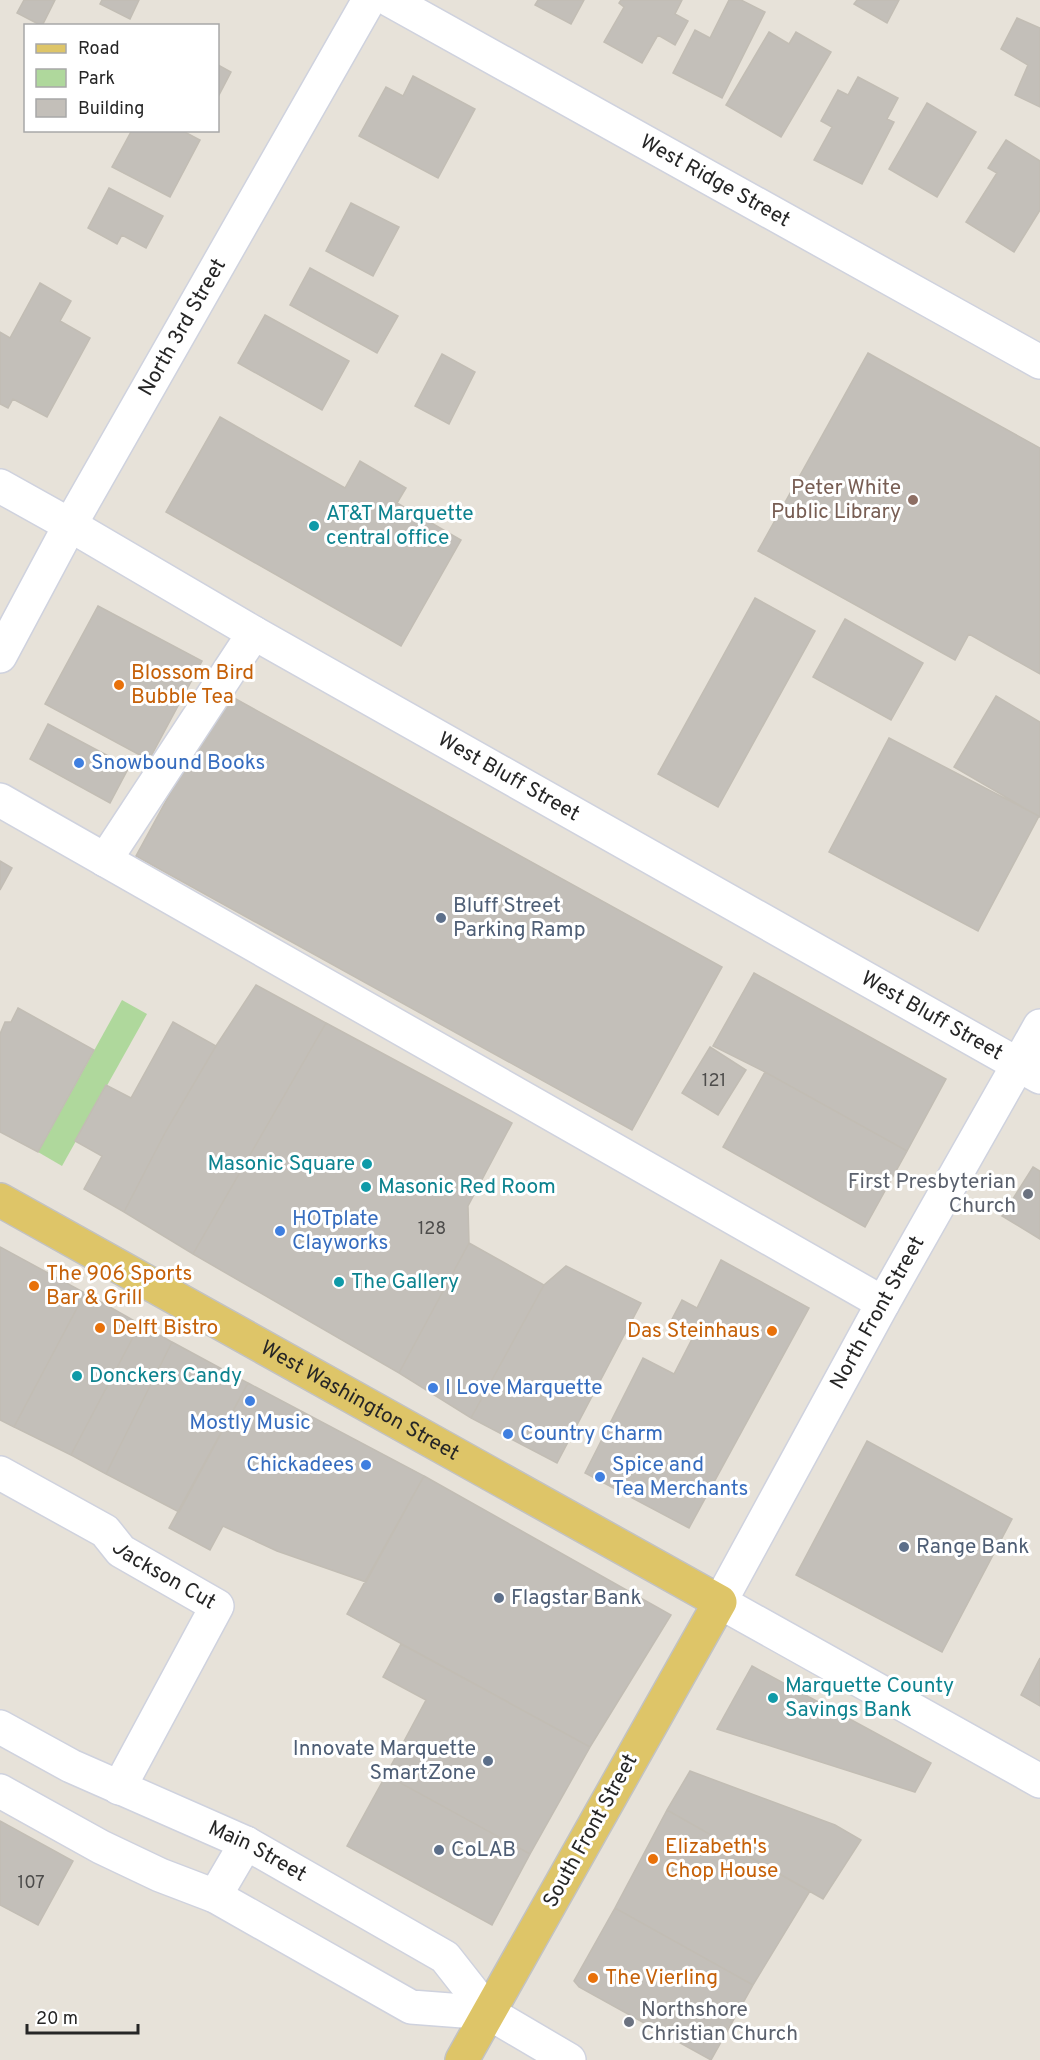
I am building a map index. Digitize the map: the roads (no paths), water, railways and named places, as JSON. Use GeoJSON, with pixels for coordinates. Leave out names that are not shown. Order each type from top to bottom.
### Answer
{"type":"FeatureCollection","features":[{"type":"Feature","properties":{"kind":"main road","name":"West Washington Street"},"geometry":{"type":"LineString","coordinates":[[0,1200],[720,1602]]}},
{"type":"Feature","properties":{"kind":"main road","name":"South Front Street"},"geometry":{"type":"LineString","coordinates":[[462,2060],[720,1602]]}},
{"type":"Feature","properties":{"kind":"street","name":"North 3rd Street"},"geometry":{"type":"LineString","coordinates":[[0,656],[70,525],[369,0]]}},
{"type":"Feature","properties":{"kind":"street","name":"West Ridge Street"},"geometry":{"type":"LineString","coordinates":[[390,0],[1040,362]]}},
{"type":"Feature","properties":{"kind":"street","name":"West Bluff Street"},"geometry":{"type":"LineString","coordinates":[[0,486],[254,633],[1029,1071]]}},
{"type":"Feature","properties":{"kind":"street"},"geometry":{"type":"LineString","coordinates":[[105,860],[254,633]]}},
{"type":"Feature","properties":{"kind":"street"},"geometry":{"type":"LineString","coordinates":[[0,800],[883,1303]]}},
{"type":"Feature","properties":{"kind":"street","name":"North Front Street"},"geometry":{"type":"LineString","coordinates":[[720,1602],[883,1303],[1029,1071],[1040,1026]]}},
{"type":"Feature","properties":{"kind":"street","name":"Jackson Cut"},"geometry":{"type":"LineString","coordinates":[[0,1473],[105,1531],[121,1551],[217,1606],[119,1788]]}},
{"type":"Feature","properties":{"kind":"street"},"geometry":{"type":"LineString","coordinates":[[720,1602],[1040,1781]]}},
{"type":"Feature","properties":{"kind":"street","name":"Main Street"},"geometry":{"type":"LineString","coordinates":[[0,1727],[71,1766],[246,1843],[446,1957],[489,2013],[569,2060]]}},
{"type":"Feature","properties":{"kind":"street","name":"Main Street"},"geometry":{"type":"LineString","coordinates":[[0,1791],[101,1847],[160,1875],[215,1896],[411,2007],[489,2013]]}},
{"type":"Feature","properties":{"kind":"street"},"geometry":{"type":"LineString","coordinates":[[215,1896],[246,1843]]}},
{"type":"Feature","properties":{"kind":"place","name":"Peter White Public Library"},"geometry":{"type":"Point","coordinates":[913,500]}},
{"type":"Feature","properties":{"kind":"place","name":"AT&T Marquette central office"},"geometry":{"type":"Point","coordinates":[314,526]}},
{"type":"Feature","properties":{"kind":"place","name":"Blossom Bird Bubble Tea"},"geometry":{"type":"Point","coordinates":[119,685]}},
{"type":"Feature","properties":{"kind":"place","name":"Snowbound Books"},"geometry":{"type":"Point","coordinates":[79,763]}},
{"type":"Feature","properties":{"kind":"place","name":"Bluff Street Parking Ramp"},"geometry":{"type":"Point","coordinates":[441,918]}},
{"type":"Feature","properties":{"kind":"place","name":"Masonic Square"},"geometry":{"type":"Point","coordinates":[367,1164]}},
{"type":"Feature","properties":{"kind":"place","name":"Masonic Red Room"},"geometry":{"type":"Point","coordinates":[366,1187]}},
{"type":"Feature","properties":{"kind":"place","name":"First Presbyterian Church"},"geometry":{"type":"Point","coordinates":[1028,1194]}},
{"type":"Feature","properties":{"kind":"place","name":"HOTplate Clayworks"},"geometry":{"type":"Point","coordinates":[280,1231]}},
{"type":"Feature","properties":{"kind":"place","name":"The Gallery"},"geometry":{"type":"Point","coordinates":[339,1282]}},
{"type":"Feature","properties":{"kind":"place","name":"The 906 Sports Bar & Grill"},"geometry":{"type":"Point","coordinates":[34,1286]}},
{"type":"Feature","properties":{"kind":"place","name":"Delft Bistro"},"geometry":{"type":"Point","coordinates":[100,1328]}},
{"type":"Feature","properties":{"kind":"place","name":"Das Steinhaus"},"geometry":{"type":"Point","coordinates":[772,1331]}},
{"type":"Feature","properties":{"kind":"place","name":"Donckers Candy"},"geometry":{"type":"Point","coordinates":[77,1376]}},
{"type":"Feature","properties":{"kind":"place","name":"I Love Marquette"},"geometry":{"type":"Point","coordinates":[433,1388]}},
{"type":"Feature","properties":{"kind":"place","name":"Mostly Music"},"geometry":{"type":"Point","coordinates":[250,1401]}},
{"type":"Feature","properties":{"kind":"place","name":"Country Charm"},"geometry":{"type":"Point","coordinates":[508,1434]}},
{"type":"Feature","properties":{"kind":"place","name":"Chickadees"},"geometry":{"type":"Point","coordinates":[366,1465]}},
{"type":"Feature","properties":{"kind":"place","name":"Spice and Tea Merchants"},"geometry":{"type":"Point","coordinates":[600,1477]}},
{"type":"Feature","properties":{"kind":"place","name":"Range Bank"},"geometry":{"type":"Point","coordinates":[904,1547]}},
{"type":"Feature","properties":{"kind":"place","name":"Flagstar Bank"},"geometry":{"type":"Point","coordinates":[499,1598]}},
{"type":"Feature","properties":{"kind":"place","name":"Marquette County Savings Bank"},"geometry":{"type":"Point","coordinates":[773,1698]}},
{"type":"Feature","properties":{"kind":"place","name":"Innovate Marquette SmartZone"},"geometry":{"type":"Point","coordinates":[488,1761]}},
{"type":"Feature","properties":{"kind":"place","name":"CoLAB"},"geometry":{"type":"Point","coordinates":[439,1850]}},
{"type":"Feature","properties":{"kind":"place","name":"Elizabeth's Chop House"},"geometry":{"type":"Point","coordinates":[653,1859]}},
{"type":"Feature","properties":{"kind":"place","name":"The Vierling"},"geometry":{"type":"Point","coordinates":[593,1978]}},
{"type":"Feature","properties":{"kind":"place","name":"Northshore Christian Church"},"geometry":{"type":"Point","coordinates":[629,2022]}}]}
